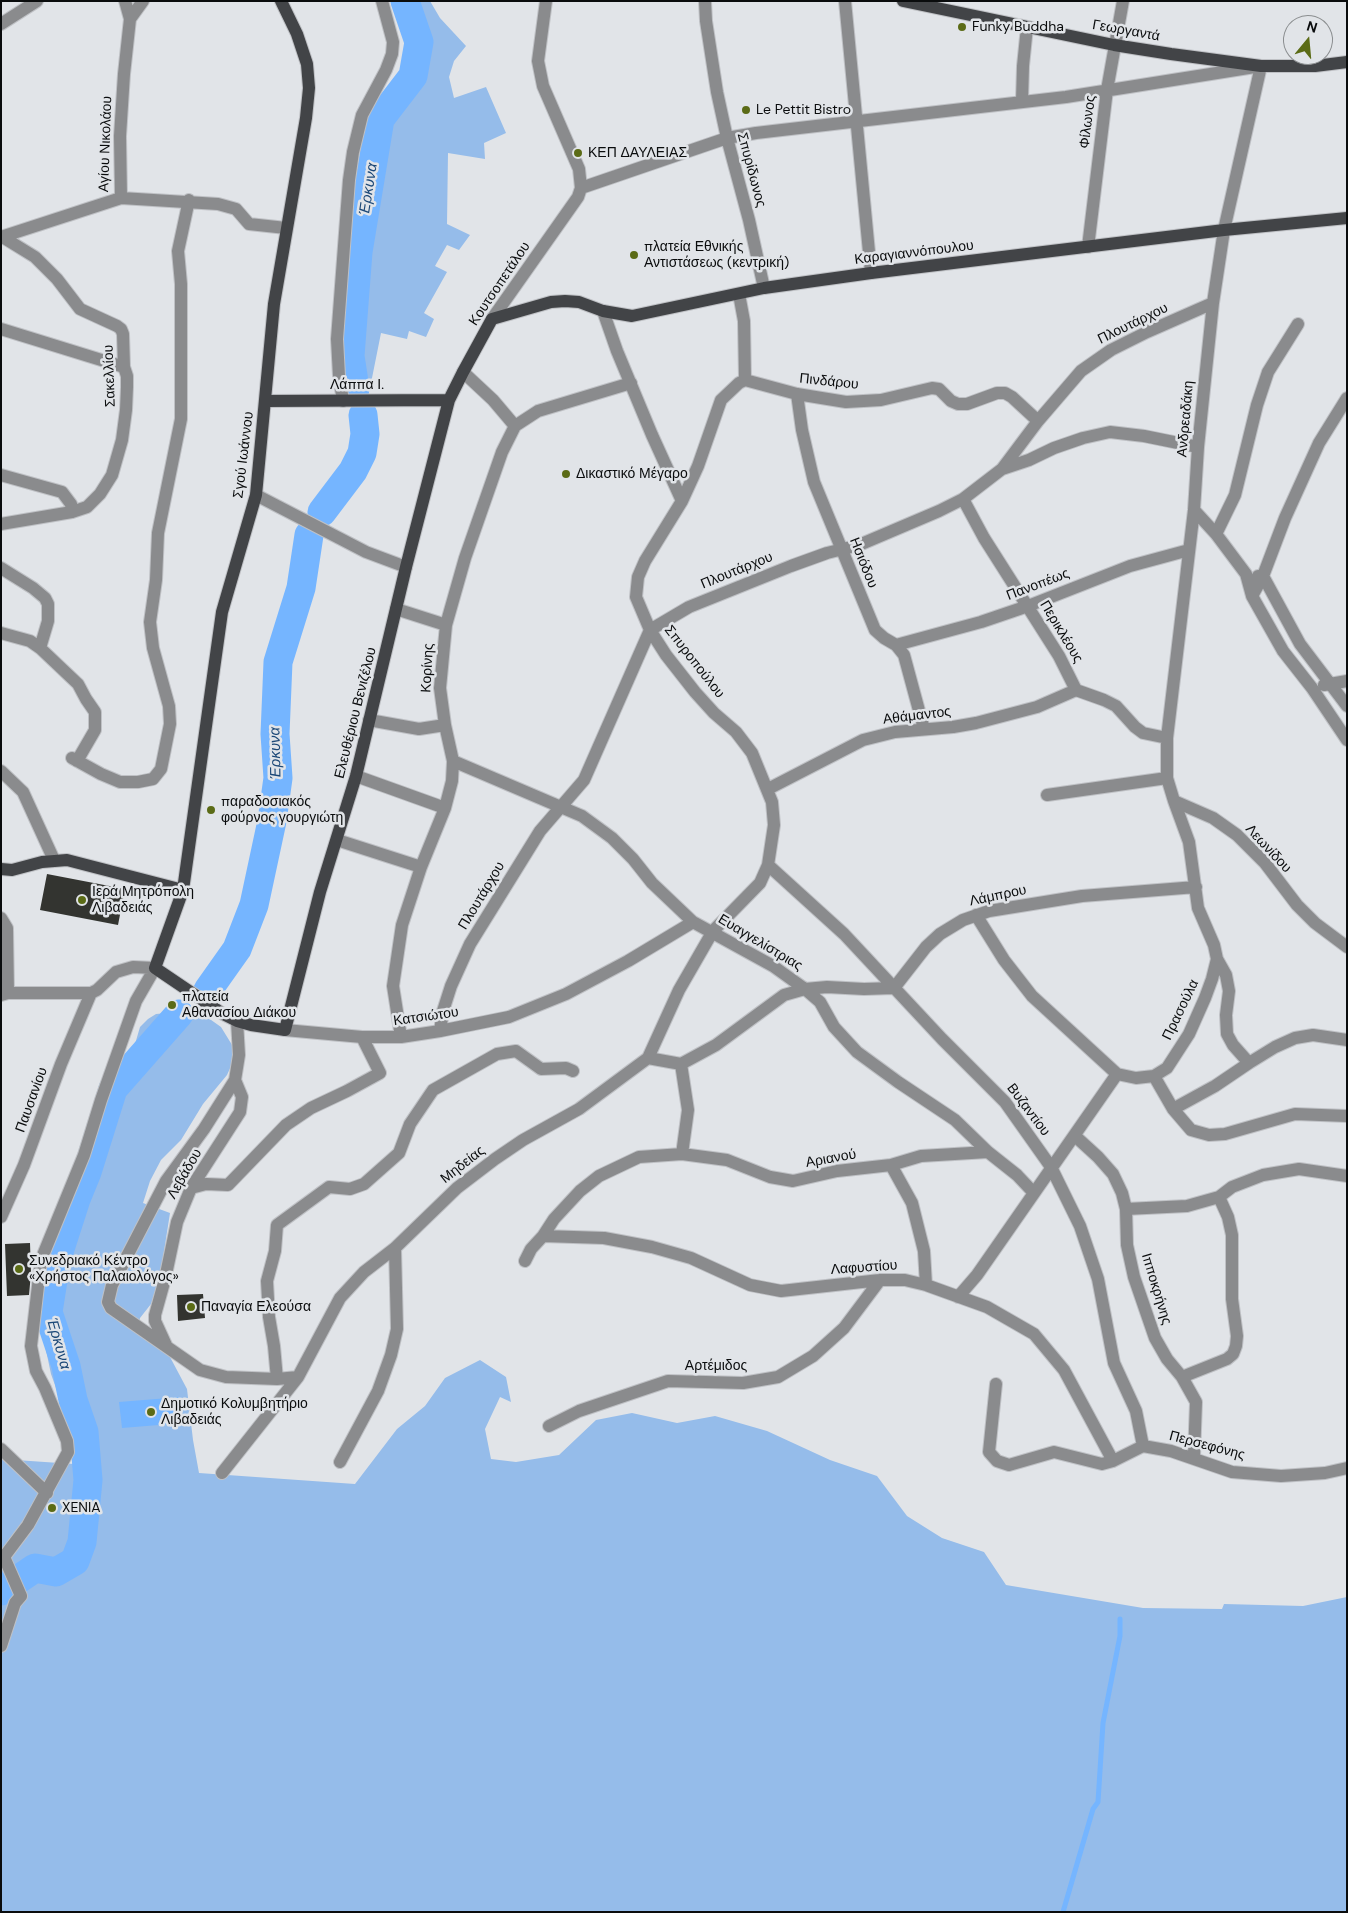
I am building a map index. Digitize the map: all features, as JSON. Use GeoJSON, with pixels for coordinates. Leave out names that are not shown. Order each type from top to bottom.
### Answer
{"type":"FeatureCollection","features":[{"type":"Feature","properties":{"kind":"main road","name":"Σγού Ιωάννου"},"geometry":{"type":"LineString","coordinates":[[156,968],[183,890],[222,612],[256,495],[274,304],[306,118],[309,88],[307,64],[300,42],[281,1]]}},
{"type":"Feature","properties":{"kind":"main road","name":"Γεωργαντά"},"geometry":{"type":"LineString","coordinates":[[903,1],[941,5],[1027,27],[1114,45],[1261,66],[1315,66],[1347,62]]}},
{"type":"Feature","properties":{"kind":"main road","name":"Καραγιαννόπουλου"},"geometry":{"type":"LineString","coordinates":[[492,319],[558,302],[579,302],[602,311],[632,316],[764,288],[871,273],[1224,230],[1347,218]]}},
{"type":"Feature","properties":{"kind":"main road","name":"Κουτσοπετάλου"},"geometry":{"type":"LineString","coordinates":[[450,400],[492,319]]}},
{"type":"Feature","properties":{"kind":"main road","name":"Λάππα Ι."},"geometry":{"type":"LineString","coordinates":[[266,400],[450,400]]}},
{"type":"Feature","properties":{"kind":"main road","name":"Ελευθέριου Βενιζέλου"},"geometry":{"type":"LineString","coordinates":[[285,1030],[320,892],[356,776],[406,568],[450,400]]}},
{"type":"Feature","properties":{"kind":"main road"},"geometry":{"type":"LineString","coordinates":[[1,869],[12,870],[54,860],[67,860],[183,890]]}},
{"type":"Feature","properties":{"kind":"main road","name":"Κατσιώτου"},"geometry":{"type":"LineString","coordinates":[[156,968],[223,1014],[237,1021],[285,1030]]}},
{"type":"Feature","properties":{"kind":"street"},"geometry":{"type":"LineString","coordinates":[[1,24],[37,1]]}},
{"type":"Feature","properties":{"kind":"street"},"geometry":{"type":"LineString","coordinates":[[125,1],[130,19]]}},
{"type":"Feature","properties":{"kind":"street"},"geometry":{"type":"LineString","coordinates":[[130,19],[144,1]]}},
{"type":"Feature","properties":{"kind":"street"},"geometry":{"type":"LineString","coordinates":[[343,401],[339,376],[337,339],[348,180],[362,115],[386,70],[392,54],[393,42],[382,1]]}},
{"type":"Feature","properties":{"kind":"street"},"geometry":{"type":"LineString","coordinates":[[546,1],[538,61],[543,86],[579,170],[581,188],[727,138],[1066,97],[1261,66]]}},
{"type":"Feature","properties":{"kind":"street","name":"Σπυρίδωνος"},"geometry":{"type":"LineString","coordinates":[[705,1],[706,21],[717,92],[764,288]]}},
{"type":"Feature","properties":{"kind":"street"},"geometry":{"type":"LineString","coordinates":[[845,1],[871,273]]}},
{"type":"Feature","properties":{"kind":"street","name":"Φίλωνος"},"geometry":{"type":"LineString","coordinates":[[1088,247],[1107,90],[1123,1]]}},
{"type":"Feature","properties":{"kind":"street","name":"Αγίου Νικολάου"},"geometry":{"type":"LineString","coordinates":[[2,236],[121,198],[120,136],[130,19]]}},
{"type":"Feature","properties":{"kind":"street"},"geometry":{"type":"LineString","coordinates":[[1022,101],[1027,27]]}},
{"type":"Feature","properties":{"kind":"street","name":"Ανδρεαδάκη"},"geometry":{"type":"LineString","coordinates":[[1167,778],[1167,738],[1194,510],[1212,303],[1224,230],[1261,66]]}},
{"type":"Feature","properties":{"kind":"street","name":"Κουτσοπετάλου"},"geometry":{"type":"LineString","coordinates":[[492,319],[578,197],[581,188]]}},
{"type":"Feature","properties":{"kind":"street"},"geometry":{"type":"LineString","coordinates":[[121,198],[189,200],[218,204],[236,209],[249,224],[286,228]]}},
{"type":"Feature","properties":{"kind":"street"},"geometry":{"type":"LineString","coordinates":[[1,634],[30,641],[40,648],[74,679],[95,712],[95,730],[74,760],[120,782],[138,782],[153,779],[161,769],[170,724],[169,706],[153,648],[150,622],[156,580],[158,533],[182,419],[181,284],[178,251],[189,200]]}},
{"type":"Feature","properties":{"kind":"street","name":"Σακελλίου"},"geometry":{"type":"LineString","coordinates":[[1,524],[72,512],[87,507],[100,494],[112,475],[122,440],[126,410],[127,376],[124,367],[123,334],[121,329],[80,309],[57,279],[34,257],[2,236]]}},
{"type":"Feature","properties":{"kind":"street"},"geometry":{"type":"LineString","coordinates":[[739,294],[744,321],[745,380]]}},
{"type":"Feature","properties":{"kind":"street","name":"Πλουτάρχου"},"geometry":{"type":"LineString","coordinates":[[440,1032],[443,1011],[451,986],[470,944],[540,831],[559,806],[584,780],[650,630],[689,607],[791,566],[858,545],[963,499],[1002,469],[1038,421],[1081,371],[1110,350],[1212,303]]}},
{"type":"Feature","properties":{"kind":"street"},"geometry":{"type":"LineString","coordinates":[[602,311],[652,435],[682,501]]}},
{"type":"Feature","properties":{"kind":"street"},"geometry":{"type":"LineString","coordinates":[[1216,534],[1234,495],[1257,405],[1268,372],[1298,324]]}},
{"type":"Feature","properties":{"kind":"street"},"geometry":{"type":"LineString","coordinates":[[1,329],[124,367]]}},
{"type":"Feature","properties":{"kind":"street"},"geometry":{"type":"LineString","coordinates":[[463,372],[493,400],[514,426],[538,411],[631,383]]}},
{"type":"Feature","properties":{"kind":"street","name":"Πινδάρου"},"geometry":{"type":"LineString","coordinates":[[745,380],[797,394],[846,402],[881,400],[932,388],[939,389],[951,401],[967,404],[997,393],[1005,393],[1038,421]]}},
{"type":"Feature","properties":{"kind":"street","name":"Σπυροπούλου"},"geometry":{"type":"LineString","coordinates":[[648,1058],[679,990],[713,932],[760,883],[768,865],[774,825],[772,802],[752,753],[736,732],[701,699],[666,655],[650,630],[636,597],[638,577],[645,561],[682,501],[698,466],[721,400],[739,383],[745,380]]}},
{"type":"Feature","properties":{"kind":"street","name":"Ησιόδου"},"geometry":{"type":"LineString","coordinates":[[797,394],[802,430],[814,482],[875,630],[896,645],[904,655],[924,729]]}},
{"type":"Feature","properties":{"kind":"street"},"geometry":{"type":"LineString","coordinates":[[1252,596],[1263,576],[1319,443],[1347,398]]}},
{"type":"Feature","properties":{"kind":"street","name":"Κορίνης"},"geometry":{"type":"LineString","coordinates":[[401,1037],[393,986],[402,925],[421,867],[446,808],[452,781],[453,761],[445,725],[440,688],[446,625],[465,558],[502,452],[514,426]]}},
{"type":"Feature","properties":{"kind":"street"},"geometry":{"type":"LineString","coordinates":[[1002,469],[1083,438],[1110,432],[1144,436],[1198,447]]}},
{"type":"Feature","properties":{"kind":"street"},"geometry":{"type":"LineString","coordinates":[[1,475],[62,492],[71,504],[72,512]]}},
{"type":"Feature","properties":{"kind":"street"},"geometry":{"type":"LineString","coordinates":[[256,495],[366,552],[406,568]]}},
{"type":"Feature","properties":{"kind":"street","name":"Περικλέους"},"geometry":{"type":"LineString","coordinates":[[963,499],[984,538],[1059,656],[1076,690]]}},
{"type":"Feature","properties":{"kind":"street"},"geometry":{"type":"LineString","coordinates":[[1194,510],[1216,534],[1246,574],[1252,596],[1284,651],[1347,740]]}},
{"type":"Feature","properties":{"kind":"street","name":"Πανοπέως"},"geometry":{"type":"LineString","coordinates":[[896,645],[981,622],[1028,606],[1130,566],[1189,550]]}},
{"type":"Feature","properties":{"kind":"street"},"geometry":{"type":"LineString","coordinates":[[1,568],[33,588],[45,598],[48,604],[48,621],[40,648]]}},
{"type":"Feature","properties":{"kind":"street"},"geometry":{"type":"LineString","coordinates":[[1246,574],[1263,576]]}},
{"type":"Feature","properties":{"kind":"street"},"geometry":{"type":"LineString","coordinates":[[1263,576],[1300,644],[1347,706]]}},
{"type":"Feature","properties":{"kind":"street"},"geometry":{"type":"LineString","coordinates":[[396,609],[446,625]]}},
{"type":"Feature","properties":{"kind":"street"},"geometry":{"type":"LineString","coordinates":[[1312,688],[1347,681]]}},
{"type":"Feature","properties":{"kind":"street"},"geometry":{"type":"LineString","coordinates":[[1076,690],[1116,706],[1143,733],[1167,738]]}},
{"type":"Feature","properties":{"kind":"street","name":"Αθάμαντος"},"geometry":{"type":"LineString","coordinates":[[768,789],[863,740],[896,732],[976,723],[1037,707],[1076,690]]}},
{"type":"Feature","properties":{"kind":"street"},"geometry":{"type":"LineString","coordinates":[[369,720],[419,729],[445,725]]}},
{"type":"Feature","properties":{"kind":"street","name":"Ευαγγελίστριας"},"geometry":{"type":"LineString","coordinates":[[453,761],[582,816],[612,838],[633,859],[652,883],[693,922],[774,966],[805,989],[820,1002],[834,1027],[856,1052],[955,1120],[988,1152],[1017,1175],[1033,1192]]}},
{"type":"Feature","properties":{"kind":"street"},"geometry":{"type":"LineString","coordinates":[[1,771],[23,792],[54,860]]}},
{"type":"Feature","properties":{"kind":"street"},"geometry":{"type":"LineString","coordinates":[[356,776],[446,808]]}},
{"type":"Feature","properties":{"kind":"street"},"geometry":{"type":"LineString","coordinates":[[1048,795],[1167,778],[1189,842],[1198,908],[1214,945],[1217,959],[1226,975],[1229,991],[1226,1015],[1227,1034],[1232,1045],[1249,1063]]}},
{"type":"Feature","properties":{"kind":"street","name":"Λεωνίδου"},"geometry":{"type":"LineString","coordinates":[[1174,801],[1213,818],[1237,835],[1265,863],[1297,906],[1315,923],[1347,947]]}},
{"type":"Feature","properties":{"kind":"street"},"geometry":{"type":"LineString","coordinates":[[337,840],[421,867]]}},
{"type":"Feature","properties":{"kind":"street","name":"Βυζαντίου"},"geometry":{"type":"LineString","coordinates":[[768,865],[844,934],[1006,1102],[1051,1167],[1080,1226],[1098,1279],[1114,1363],[1136,1411],[1143,1446]]}},
{"type":"Feature","properties":{"kind":"street","name":"Λάμπρου"},"geometry":{"type":"LineString","coordinates":[[894,988],[926,947],[940,934],[963,920],[976,915],[989,911],[1082,896],[1196,887]]}},
{"type":"Feature","properties":{"kind":"street"},"geometry":{"type":"LineString","coordinates":[[976,915],[1004,960],[1032,996],[1117,1074],[1136,1078],[1154,1076],[1173,1109],[1191,1130],[1209,1135],[1225,1134],[1296,1114],[1347,1116]]}},
{"type":"Feature","properties":{"kind":"street"},"geometry":{"type":"LineString","coordinates":[[1,918],[7,928],[5,994],[90,993],[97,990],[116,972],[133,968],[156,968]]}},
{"type":"Feature","properties":{"kind":"street","name":"Κατσιώτου"},"geometry":{"type":"LineString","coordinates":[[285,1030],[362,1037],[401,1037],[440,1032],[509,1017],[566,994],[628,961],[693,922]]}},
{"type":"Feature","properties":{"kind":"street","name":"Πρασούλα"},"geometry":{"type":"LineString","coordinates":[[1154,1076],[1167,1068],[1189,1034],[1212,979],[1217,959]]}},
{"type":"Feature","properties":{"kind":"street"},"geometry":{"type":"LineString","coordinates":[[1,1646],[15,1603],[21,1596],[4,1557],[28,1525],[68,1452],[67,1441],[36,1371],[31,1346],[41,1260],[84,1155],[136,1001],[156,968]]}},
{"type":"Feature","properties":{"kind":"street"},"geometry":{"type":"LineString","coordinates":[[648,1058],[681,1064],[716,1045],[784,995],[805,989],[826,987],[864,990],[894,988]]}},
{"type":"Feature","properties":{"kind":"street","name":"Παυσανίου"},"geometry":{"type":"LineString","coordinates":[[1,1217],[24,1165],[90,993]]}},
{"type":"Feature","properties":{"kind":"street","name":"Λεβάδου"},"geometry":{"type":"LineString","coordinates":[[166,1345],[111,1308],[108,1302],[112,1285],[166,1182],[204,1129],[235,1080],[239,1055],[237,1021]]}},
{"type":"Feature","properties":{"kind":"street"},"geometry":{"type":"LineString","coordinates":[[1173,1109],[1215,1086],[1275,1047],[1295,1038],[1313,1035],[1347,1040]]}},
{"type":"Feature","properties":{"kind":"street"},"geometry":{"type":"LineString","coordinates":[[191,1188],[206,1184],[228,1185],[286,1125],[310,1108],[380,1073],[362,1037]]}},
{"type":"Feature","properties":{"kind":"street"},"geometry":{"type":"LineString","coordinates":[[277,1379],[274,1346],[268,1317],[267,1280],[275,1251],[277,1225],[329,1187],[350,1189],[364,1184],[399,1153],[410,1124],[433,1090],[497,1054],[516,1051],[542,1069],[566,1068],[573,1071]]}},
{"type":"Feature","properties":{"kind":"street","name":"Μηδείας"},"geometry":{"type":"LineString","coordinates":[[222,1473],[298,1377],[340,1298],[364,1272],[395,1248],[457,1188],[495,1159],[523,1140],[584,1106],[648,1058]]}},
{"type":"Feature","properties":{"kind":"street"},"geometry":{"type":"LineString","coordinates":[[681,1064],[688,1110],[682,1154]]}},
{"type":"Feature","properties":{"kind":"street"},"geometry":{"type":"LineString","coordinates":[[958,1297],[977,1275],[1117,1074]]}},
{"type":"Feature","properties":{"kind":"street","name":"Λεβάδου"},"geometry":{"type":"LineString","coordinates":[[166,1345],[155,1322],[155,1315],[177,1222],[191,1188],[240,1112],[242,1097],[235,1080]]}},
{"type":"Feature","properties":{"kind":"street","name":"Ιπποκρήνης"},"geometry":{"type":"LineString","coordinates":[[1075,1136],[1113,1174],[1122,1193],[1126,1209],[1127,1245],[1134,1277],[1156,1338],[1167,1359],[1182,1376],[1196,1402],[1194,1457]]}},
{"type":"Feature","properties":{"kind":"street","name":"Αριανού"},"geometry":{"type":"LineString","coordinates":[[525,1261],[531,1249],[574,1197],[599,1176],[639,1157],[682,1154],[726,1160],[770,1177],[793,1181],[838,1171],[891,1165],[921,1156],[988,1152]]}},
{"type":"Feature","properties":{"kind":"street"},"geometry":{"type":"LineString","coordinates":[[891,1165],[912,1203],[924,1252],[926,1285]]}},
{"type":"Feature","properties":{"kind":"street"},"geometry":{"type":"LineString","coordinates":[[1126,1209],[1187,1206],[1219,1197],[1232,1188],[1263,1175],[1299,1170],[1347,1176]]}},
{"type":"Feature","properties":{"kind":"street"},"geometry":{"type":"LineString","coordinates":[[1182,1376],[1227,1359],[1236,1346],[1237,1336],[1232,1299],[1232,1235],[1228,1217],[1219,1197]]}},
{"type":"Feature","properties":{"kind":"street","name":"Λαφυστίου"},"geometry":{"type":"LineString","coordinates":[[543,1236],[604,1238],[652,1247],[691,1258],[750,1285],[781,1291],[880,1280],[905,1280],[926,1285],[986,1307],[1034,1334],[1064,1370],[1113,1461]]}},
{"type":"Feature","properties":{"kind":"street"},"geometry":{"type":"LineString","coordinates":[[340,1462],[378,1391],[391,1355],[397,1329],[395,1248]]}},
{"type":"Feature","properties":{"kind":"street","name":"Αρτέμιδος"},"geometry":{"type":"LineString","coordinates":[[549,1426],[579,1411],[668,1380],[743,1383],[778,1377],[813,1356],[844,1328],[880,1280]]}},
{"type":"Feature","properties":{"kind":"street"},"geometry":{"type":"LineString","coordinates":[[166,1345],[200,1370],[226,1377],[277,1379],[298,1377]]}},
{"type":"Feature","properties":{"kind":"street"},"geometry":{"type":"LineString","coordinates":[[996,1384],[989,1452],[997,1461],[1009,1465],[1054,1452],[1102,1464],[1113,1461],[1143,1446]]}},
{"type":"Feature","properties":{"kind":"street","name":"Περσεφόνης"},"geometry":{"type":"LineString","coordinates":[[1143,1446],[1194,1457],[1232,1472],[1281,1476],[1326,1473],[1347,1468]]}},
{"type":"Feature","properties":{"kind":"street"},"geometry":{"type":"LineString","coordinates":[[1,1449],[47,1493]]}},
{"type":"Feature","properties":{"kind":"shaded area"},"geometry":{"type":"Polygon","coordinates":[[[408,1],[430,1],[440,18],[466,46],[454,61],[449,77],[454,98],[486,87],[506,133],[484,143],[485,159],[448,153],[447,224],[470,235],[459,250],[447,245],[435,266],[447,272],[424,313],[434,319],[426,337],[409,331],[407,339],[381,333],[370,388],[363,387],[359,364],[360,289],[363,255],[385,121],[417,76],[423,42],[408,1]]]}},
{"type":"Feature","properties":{"kind":"shaded area"},"geometry":{"type":"Polygon","coordinates":[[[197,1010],[221,1027],[237,1053],[227,1075],[203,1104],[181,1140],[161,1160],[150,1181],[143,1203],[170,1213],[160,1277],[151,1304],[140,1318],[137,1334],[170,1357],[187,1389],[199,1473],[355,1484],[397,1429],[425,1406],[445,1378],[480,1360],[506,1377],[511,1402],[500,1397],[485,1429],[491,1459],[516,1462],[559,1455],[596,1420],[632,1413],[677,1423],[715,1416],[767,1431],[830,1460],[877,1476],[907,1516],[942,1538],[984,1552],[1006,1585],[1143,1608],[1222,1609],[1224,1604],[1303,1606],[1347,1597],[1347,1912],[1,1912],[1,1459],[74,1464],[76,1444],[51,1374],[43,1336],[44,1303],[49,1267],[56,1242],[111,1126],[140,1027],[156,1014],[197,1010]]]}},
{"type":"Feature","properties":{"kind":"shaded area","name":"Δημοτικό Κολυμβητήριο Λιβαδειάς"},"geometry":{"type":"Polygon","coordinates":[[[181,1397],[183,1423],[122,1428],[119,1402],[181,1397]]]}},
{"type":"Feature","properties":{"kind":"building","name":"Ιερά Μητρόπολη Λιβαδειάς"},"geometry":{"type":"Polygon","coordinates":[[[47,874],[125,889],[118,925],[40,910],[47,874]]]}},
{"type":"Feature","properties":{"kind":"building","name":"Συνεδριακό Κέντρο «Χρήστος Παλαιολόγος»"},"geometry":{"type":"Polygon","coordinates":[[[30,1243],[31,1273],[29,1295],[7,1296],[5,1244],[30,1243]]]}},
{"type":"Feature","properties":{"kind":"building","name":"Παναγία Ελεούσα"},"geometry":{"type":"Polygon","coordinates":[[[203,1294],[205,1318],[178,1321],[177,1295],[203,1294]]]}},
{"type":"Feature","properties":{"kind":"waterway","name":"Έρκυνα"},"geometry":{"type":"LineString","coordinates":[[355,389],[350,356],[358,252],[380,119],[413,76],[419,42],[405,1]]}},
{"type":"Feature","properties":{"kind":"waterway","name":"Έρκυνα"},"geometry":{"type":"LineString","coordinates":[[322,512],[353,471],[362,453],[365,434],[363,415]]}},
{"type":"Feature","properties":{"kind":"waterway","name":"Έρκυνα"},"geometry":{"type":"LineString","coordinates":[[208,990],[237,949],[254,905],[272,821],[278,778],[275,734],[278,662],[301,588],[309,535]]}},
{"type":"Feature","properties":{"kind":"waterway","name":"Έρκυνα"},"geometry":{"type":"LineString","coordinates":[[1,1591],[35,1568],[56,1572],[75,1561],[82,1542],[88,1480],[84,1432],[73,1400],[66,1366],[48,1312],[56,1261],[113,1089],[179,1014]]}},
{"type":"Feature","properties":{"kind":"waterway"},"geometry":{"type":"LineString","coordinates":[[1063,1912],[1093,1809],[1098,1802],[1103,1723],[1120,1636],[1120,1619]]}},
{"type":"Feature","properties":{"kind":"place","name":"Funky Buddha"},"geometry":{"type":"Point","coordinates":[962,27]}},
{"type":"Feature","properties":{"kind":"place","name":"Le Pettit Bistro"},"geometry":{"type":"Point","coordinates":[746,110]}},
{"type":"Feature","properties":{"kind":"place","name":"ΚΕΠ ΔΑΥΛΕΙΑΣ"},"geometry":{"type":"Point","coordinates":[578,153]}},
{"type":"Feature","properties":{"kind":"place","name":"πλατεία Εθνικής Αντιστάσεως (κεντρική)"},"geometry":{"type":"Point","coordinates":[634,255]}},
{"type":"Feature","properties":{"kind":"place","name":"Δικαστικό Μέγαρο"},"geometry":{"type":"Point","coordinates":[566,474]}},
{"type":"Feature","properties":{"kind":"place","name":"παραδοσιακός φούρνος γουργιώτη"},"geometry":{"type":"Point","coordinates":[211,810]}},
{"type":"Feature","properties":{"kind":"place","name":"Ιερά Μητρόπολη Λιβαδειάς"},"geometry":{"type":"Point","coordinates":[82,900]}},
{"type":"Feature","properties":{"kind":"place","name":"πλατεία Αθανασίου Διάκου"},"geometry":{"type":"Point","coordinates":[172,1005]}},
{"type":"Feature","properties":{"kind":"place","name":"Συνεδριακό Κέντρο «Χρήστος Παλαιολόγος»"},"geometry":{"type":"Point","coordinates":[19,1269]}},
{"type":"Feature","properties":{"kind":"place","name":"Παναγία Ελεούσα"},"geometry":{"type":"Point","coordinates":[191,1307]}},
{"type":"Feature","properties":{"kind":"place","name":"Δημοτικό Κολυμβητήριο Λιβαδειάς"},"geometry":{"type":"Point","coordinates":[151,1412]}},
{"type":"Feature","properties":{"kind":"place","name":"XENIA"},"geometry":{"type":"Point","coordinates":[52,1508]}}]}
